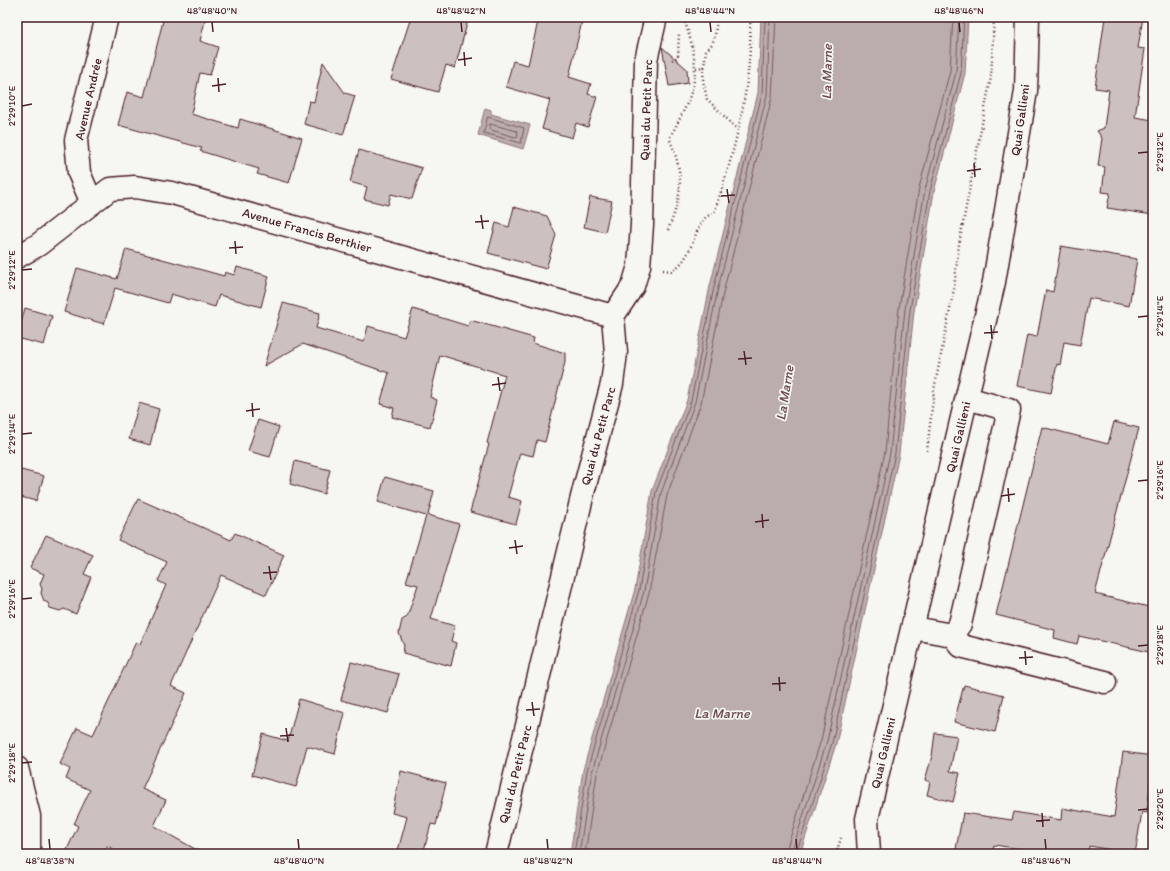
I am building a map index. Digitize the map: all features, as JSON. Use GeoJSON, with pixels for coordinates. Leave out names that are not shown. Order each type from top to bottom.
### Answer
{"type":"FeatureCollection","features":[{"type":"Feature","properties":{"kind":"street","name":"Avenue Andrée"},"geometry":{"type":"LineString","coordinates":[[92,203],[79,173],[76,140],[107,17]]}},
{"type":"Feature","properties":{"kind":"street","name":"Quai du Petit Parc"},"geometry":{"type":"LineString","coordinates":[[496,854],[584,488],[612,384],[616,353],[613,316],[633,286],[639,266],[642,225],[646,60],[656,17]]}},
{"type":"Feature","properties":{"kind":"street","name":"Quai Gallieni"},"geometry":{"type":"LineString","coordinates":[[868,854],[867,819],[994,282],[1026,91],[1028,17]]}},
{"type":"Feature","properties":{"kind":"street","name":"Avenue Francis Berthier"},"geometry":{"type":"LineString","coordinates":[[17,257],[38,245],[110,190],[135,187],[172,193],[613,316]]}},
{"type":"Feature","properties":{"kind":"street"},"geometry":{"type":"LineString","coordinates":[[952,635],[960,624],[1010,410],[966,398]]}},
{"type":"Feature","properties":{"kind":"street"},"geometry":{"type":"LineString","coordinates":[[913,628],[952,635],[961,646],[1105,682]]}},
{"type":"Feature","properties":{"kind":"street"},"geometry":{"type":"LineString","coordinates":[[17,768],[29,816],[29,854]]}},
{"type":"Feature","properties":{"kind":"path"},"geometry":{"type":"LineString","coordinates":[[717,17],[714,38],[706,51],[703,80],[707,99],[738,129]]}},
{"type":"Feature","properties":{"kind":"path"},"geometry":{"type":"LineString","coordinates":[[658,270],[671,271],[677,267],[692,246],[704,218],[714,213],[725,180],[738,129],[749,58],[750,17]]}},
{"type":"Feature","properties":{"kind":"path"},"geometry":{"type":"LineString","coordinates":[[926,457],[934,390],[954,289],[959,244],[991,77],[994,17]]}},
{"type":"Feature","properties":{"kind":"path"},"geometry":{"type":"LineString","coordinates":[[679,54],[681,20]]}},
{"type":"Feature","properties":{"kind":"path"},"geometry":{"type":"LineString","coordinates":[[696,68],[704,67]]}},
{"type":"Feature","properties":{"kind":"path"},"geometry":{"type":"LineString","coordinates":[[666,237],[677,207],[681,187],[671,143]]}},
{"type":"Feature","properties":{"kind":"water","name":"La Marne"},"geometry":{"type":"Polygon","coordinates":[[[761,17],[968,17],[965,73],[934,192],[914,311],[899,454],[836,744],[800,854],[570,854],[583,770],[635,589],[652,491],[687,400],[710,286],[758,93],[761,17]]]}},
{"type":"Feature","properties":{"kind":"water"},"geometry":{"type":"Polygon","coordinates":[[[485,108],[491,110],[491,114],[530,125],[523,149],[478,135],[485,108]]]}},
{"type":"Feature","properties":{"kind":"building"},"geometry":{"type":"Polygon","coordinates":[[[164,17],[206,17],[200,41],[218,47],[210,75],[200,73],[191,114],[238,128],[240,119],[302,138],[289,183],[257,174],[259,169],[200,151],[202,148],[118,125],[127,92],[144,97],[164,17]]]}},
{"type":"Feature","properties":{"kind":"building"},"geometry":{"type":"Polygon","coordinates":[[[411,17],[456,17],[468,20],[455,68],[446,65],[438,92],[391,79],[411,17]]]}},
{"type":"Feature","properties":{"kind":"building"},"geometry":{"type":"Polygon","coordinates":[[[539,17],[583,17],[569,77],[591,84],[588,94],[597,97],[588,127],[576,123],[572,138],[542,129],[550,100],[506,87],[513,61],[528,65],[539,17]]]}},
{"type":"Feature","properties":{"kind":"building"},"geometry":{"type":"Polygon","coordinates":[[[1105,17],[1143,17],[1138,48],[1145,49],[1135,117],[1153,120],[1153,215],[1107,208],[1110,193],[1102,192],[1105,167],[1098,166],[1102,138],[1097,131],[1104,128],[1109,90],[1095,88],[1105,17]]]}},
{"type":"Feature","properties":{"kind":"building"},"geometry":{"type":"Polygon","coordinates":[[[662,47],[687,69],[688,83],[669,86],[662,47]]]}},
{"type":"Feature","properties":{"kind":"building"},"geometry":{"type":"Polygon","coordinates":[[[323,62],[345,93],[355,96],[343,135],[304,124],[309,101],[314,102],[323,62]]]}},
{"type":"Feature","properties":{"kind":"building"},"geometry":{"type":"Polygon","coordinates":[[[359,150],[422,168],[412,199],[391,194],[388,205],[364,199],[367,187],[350,182],[359,150]]]}},
{"type":"Feature","properties":{"kind":"building"},"geometry":{"type":"Polygon","coordinates":[[[590,197],[612,201],[605,232],[584,227],[590,197]]]}},
{"type":"Feature","properties":{"kind":"building"},"geometry":{"type":"Polygon","coordinates":[[[514,207],[547,216],[556,235],[546,269],[488,253],[496,223],[509,227],[514,207]]]}},
{"type":"Feature","properties":{"kind":"building"},"geometry":{"type":"Polygon","coordinates":[[[1061,246],[1137,259],[1129,306],[1089,298],[1080,345],[1064,342],[1060,365],[1057,364],[1051,393],[1017,386],[1027,335],[1037,337],[1046,290],[1053,292],[1061,246]]]}},
{"type":"Feature","properties":{"kind":"building"},"geometry":{"type":"Polygon","coordinates":[[[126,249],[224,276],[225,272],[234,275],[237,267],[269,276],[261,307],[219,295],[215,307],[171,294],[168,303],[115,288],[104,324],[64,312],[77,268],[117,279],[126,249]]]}},
{"type":"Feature","properties":{"kind":"building"},"geometry":{"type":"Polygon","coordinates":[[[283,303],[320,313],[316,328],[364,342],[368,326],[404,337],[413,309],[468,326],[470,320],[534,338],[533,343],[565,353],[565,362],[545,442],[537,440],[533,456],[520,453],[508,497],[522,501],[516,524],[470,512],[489,444],[487,443],[505,375],[440,355],[430,397],[437,400],[430,427],[392,417],[394,408],[380,404],[389,373],[303,344],[264,366],[283,303]]]}},
{"type":"Feature","properties":{"kind":"building"},"geometry":{"type":"Polygon","coordinates":[[[25,308],[52,316],[44,345],[17,338],[25,308]]]}},
{"type":"Feature","properties":{"kind":"building"},"geometry":{"type":"Polygon","coordinates":[[[139,403],[159,409],[150,445],[129,439],[139,403]]]}},
{"type":"Feature","properties":{"kind":"building"},"geometry":{"type":"Polygon","coordinates":[[[258,420],[279,427],[270,457],[248,451],[258,420]]]}},
{"type":"Feature","properties":{"kind":"building"},"geometry":{"type":"Polygon","coordinates":[[[1114,422],[1139,428],[1095,594],[1153,608],[1153,653],[1079,636],[1077,644],[1054,638],[1055,630],[996,615],[1042,427],[1108,444],[1114,422]]]}},
{"type":"Feature","properties":{"kind":"building"},"geometry":{"type":"Polygon","coordinates":[[[295,461],[330,470],[324,494],[290,484],[295,461]]]}},
{"type":"Feature","properties":{"kind":"building"},"geometry":{"type":"Polygon","coordinates":[[[21,470],[44,476],[36,501],[17,496],[17,472],[20,473],[21,470]]]}},
{"type":"Feature","properties":{"kind":"building"},"geometry":{"type":"Polygon","coordinates":[[[385,477],[434,491],[428,515],[459,524],[431,619],[455,626],[451,641],[456,643],[451,666],[403,653],[404,646],[399,633],[402,620],[407,617],[418,585],[406,582],[426,516],[378,502],[385,477]]]}},
{"type":"Feature","properties":{"kind":"building"},"geometry":{"type":"Polygon","coordinates":[[[138,499],[231,540],[235,533],[284,555],[266,595],[221,575],[171,686],[186,693],[142,789],[166,800],[154,826],[204,854],[124,854],[107,846],[103,854],[65,854],[78,826],[74,824],[90,790],[66,779],[70,769],[60,764],[77,728],[93,735],[136,642],[140,644],[166,585],[158,581],[167,562],[118,540],[138,499]]]}},
{"type":"Feature","properties":{"kind":"building"},"geometry":{"type":"Polygon","coordinates":[[[46,535],[93,555],[84,574],[91,577],[76,614],[64,609],[60,611],[50,608],[48,603],[44,601],[41,593],[42,589],[40,584],[44,574],[30,568],[46,535]]]}},
{"type":"Feature","properties":{"kind":"building"},"geometry":{"type":"Polygon","coordinates":[[[351,662],[399,674],[388,713],[341,700],[351,662]]]}},
{"type":"Feature","properties":{"kind":"building"},"geometry":{"type":"Polygon","coordinates":[[[964,685],[1004,695],[995,732],[954,722],[964,685]]]}},
{"type":"Feature","properties":{"kind":"building"},"geometry":{"type":"Polygon","coordinates":[[[299,699],[345,713],[335,754],[307,746],[296,787],[252,775],[263,734],[288,741],[299,699]]]}},
{"type":"Feature","properties":{"kind":"building"},"geometry":{"type":"Polygon","coordinates":[[[935,733],[957,736],[950,771],[960,773],[953,802],[927,795],[930,782],[925,780],[932,756],[935,733]]]}},
{"type":"Feature","properties":{"kind":"building"},"geometry":{"type":"Polygon","coordinates":[[[1123,752],[1153,756],[1147,813],[1142,812],[1135,854],[1089,846],[1088,854],[1055,851],[1055,854],[994,845],[992,854],[955,854],[963,813],[1012,820],[1014,812],[1061,820],[1062,808],[1114,817],[1123,752]]]}},
{"type":"Feature","properties":{"kind":"building"},"geometry":{"type":"Polygon","coordinates":[[[401,771],[446,783],[436,825],[431,824],[423,854],[397,854],[407,817],[392,813],[401,771]]]}}]}
